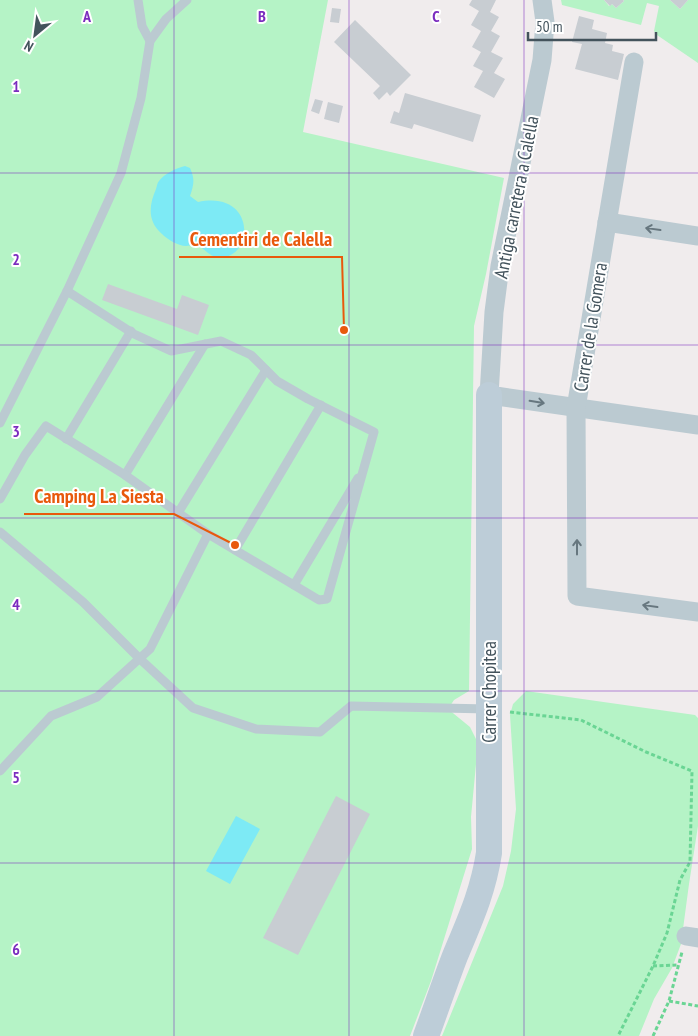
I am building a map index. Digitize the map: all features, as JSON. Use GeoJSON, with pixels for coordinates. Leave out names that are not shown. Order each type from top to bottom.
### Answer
{"type":"FeatureCollection","features":[{"type":"Feature","properties":{"kind":"street","name":"Antiga carretera a Calella"},"geometry":{"type":"LineString","coordinates":[[489,395],[494,312],[500,266],[542,60],[545,22],[542,0]]}},
{"type":"Feature","properties":{"kind":"street","name":"Carrer de la Gomera"},"geometry":{"type":"LineString","coordinates":[[634,62],[576,408],[577,596],[698,612]]}},
{"type":"Feature","properties":{"kind":"street"},"geometry":{"type":"LineString","coordinates":[[607,222],[698,236]]}},
{"type":"Feature","properties":{"kind":"street"},"geometry":{"type":"LineString","coordinates":[[489,395],[698,425]]}},
{"type":"Feature","properties":{"kind":"street","name":"Carrer Chopitea"},"geometry":{"type":"LineString","coordinates":[[426,1036],[473,914],[485,876],[488,853],[497,710],[489,395]]}},
{"type":"Feature","properties":{"kind":"lane"},"geometry":{"type":"LineString","coordinates":[[138,0],[142,26],[150,41]]}},
{"type":"Feature","properties":{"kind":"lane"},"geometry":{"type":"LineString","coordinates":[[0,423],[67,291],[121,172],[142,98],[150,41],[166,19],[187,0]]}},
{"type":"Feature","properties":{"kind":"lane"},"geometry":{"type":"LineString","coordinates":[[0,499],[25,455],[46,426],[126,475],[208,534],[319,600],[327,599],[374,432],[277,381],[251,355],[221,341],[171,351],[131,331],[67,291]]}},
{"type":"Feature","properties":{"kind":"lane"},"geometry":{"type":"LineString","coordinates":[[66,439],[131,331]]}},
{"type":"Feature","properties":{"kind":"lane"},"geometry":{"type":"LineString","coordinates":[[126,475],[205,344]]}},
{"type":"Feature","properties":{"kind":"lane"},"geometry":{"type":"LineString","coordinates":[[178,512],[266,370]]}},
{"type":"Feature","properties":{"kind":"lane"},"geometry":{"type":"LineString","coordinates":[[236,550],[321,405]]}},
{"type":"Feature","properties":{"kind":"lane"},"geometry":{"type":"LineString","coordinates":[[294,585],[364,467]]}},
{"type":"Feature","properties":{"kind":"lane"},"geometry":{"type":"LineString","coordinates":[[0,532],[83,602],[193,708],[256,729],[320,732],[351,706],[497,710]]}},
{"type":"Feature","properties":{"kind":"lane"},"geometry":{"type":"LineString","coordinates":[[0,771],[51,716],[97,697],[150,649],[208,534]]}},
{"type":"Feature","properties":{"kind":"path"},"geometry":{"type":"LineString","coordinates":[[497,710],[581,720],[646,752],[692,771],[690,862],[680,880],[667,932],[653,966],[618,1036]]}},
{"type":"Feature","properties":{"kind":"path"},"geometry":{"type":"LineString","coordinates":[[653,1036],[670,1001],[678,965],[692,937]]}},
{"type":"Feature","properties":{"kind":"path"},"geometry":{"type":"LineString","coordinates":[[653,966],[678,965]]}},
{"type":"Feature","properties":{"kind":"path"},"geometry":{"type":"LineString","coordinates":[[670,1001],[698,1006]]}},
{"type":"Feature","properties":{"kind":"green space"},"geometry":{"type":"Polygon","coordinates":[[[0,0],[328,0],[303,132],[504,178],[474,326],[469,691],[454,700],[448,709],[470,727],[478,743],[471,817],[472,849],[431,981],[410,1036],[0,1036],[0,0]]]}},
{"type":"Feature","properties":{"kind":"green space"},"geometry":{"type":"Polygon","coordinates":[[[561,0],[604,0],[609,6],[612,4],[616,8],[623,0],[670,0],[680,9],[688,0],[698,0],[698,63],[654,31],[659,6],[647,3],[641,25],[562,5],[561,0]]]}},
{"type":"Feature","properties":{"kind":"green space"},"geometry":{"type":"Polygon","coordinates":[[[526,691],[695,715],[698,718],[698,826],[681,944],[672,968],[654,999],[639,1036],[442,1036],[503,886],[511,851],[516,809],[510,715],[513,704],[526,691]]]}},
{"type":"Feature","properties":{"kind":"water"},"geometry":{"type":"Polygon","coordinates":[[[185,166],[190,168],[193,175],[190,196],[198,202],[218,201],[232,206],[240,215],[244,227],[243,239],[238,249],[229,256],[216,257],[197,245],[183,246],[176,244],[164,236],[154,224],[151,207],[158,183],[167,174],[185,166]]]}},
{"type":"Feature","properties":{"kind":"water"},"geometry":{"type":"Polygon","coordinates":[[[236,816],[260,829],[230,884],[206,871],[236,816]]]}},
{"type":"Feature","properties":{"kind":"building"},"geometry":{"type":"Polygon","coordinates":[[[472,0],[496,0],[490,12],[499,17],[491,31],[500,36],[491,52],[503,58],[494,73],[505,79],[494,98],[474,87],[483,71],[473,66],[481,52],[472,47],[481,31],[471,25],[479,11],[469,5],[472,0]]]}},
{"type":"Feature","properties":{"kind":"building"},"geometry":{"type":"Polygon","coordinates":[[[604,0],[624,1],[616,8],[612,4],[610,6],[604,0]]]}},
{"type":"Feature","properties":{"kind":"building"},"geometry":{"type":"Polygon","coordinates":[[[670,0],[688,0],[680,9],[670,0]]]}},
{"type":"Feature","properties":{"kind":"building"},"geometry":{"type":"Polygon","coordinates":[[[332,8],[341,9],[339,23],[330,22],[332,8]]]}},
{"type":"Feature","properties":{"kind":"building"},"geometry":{"type":"Polygon","coordinates":[[[579,16],[594,20],[592,29],[607,33],[605,43],[613,45],[612,51],[624,54],[618,80],[575,69],[582,44],[572,42],[579,16]]]}},
{"type":"Feature","properties":{"kind":"building"},"geometry":{"type":"Polygon","coordinates":[[[355,20],[411,75],[390,96],[387,92],[379,100],[373,93],[380,86],[334,42],[355,20]]]}},
{"type":"Feature","properties":{"kind":"building"},"geometry":{"type":"Polygon","coordinates":[[[405,93],[481,115],[473,142],[414,124],[412,129],[390,123],[394,111],[399,113],[405,93]]]}},
{"type":"Feature","properties":{"kind":"building"},"geometry":{"type":"Polygon","coordinates":[[[315,99],[323,101],[319,114],[311,111],[315,99]]]}},
{"type":"Feature","properties":{"kind":"building"},"geometry":{"type":"Polygon","coordinates":[[[328,102],[343,106],[339,123],[324,119],[328,102]]]}},
{"type":"Feature","properties":{"kind":"building"},"geometry":{"type":"Polygon","coordinates":[[[108,284],[177,309],[182,295],[209,305],[198,335],[102,300],[108,284]]]}},
{"type":"Feature","properties":{"kind":"building"},"geometry":{"type":"Polygon","coordinates":[[[336,796],[370,814],[298,955],[263,938],[336,796]]]}},
{"type":"Feature","properties":{"kind":"place","name":"Cementiri de Calella"},"geometry":{"type":"Point","coordinates":[344,330]}},
{"type":"Feature","properties":{"kind":"place","name":"Camping La Siesta"},"geometry":{"type":"Point","coordinates":[235,545]}}]}
